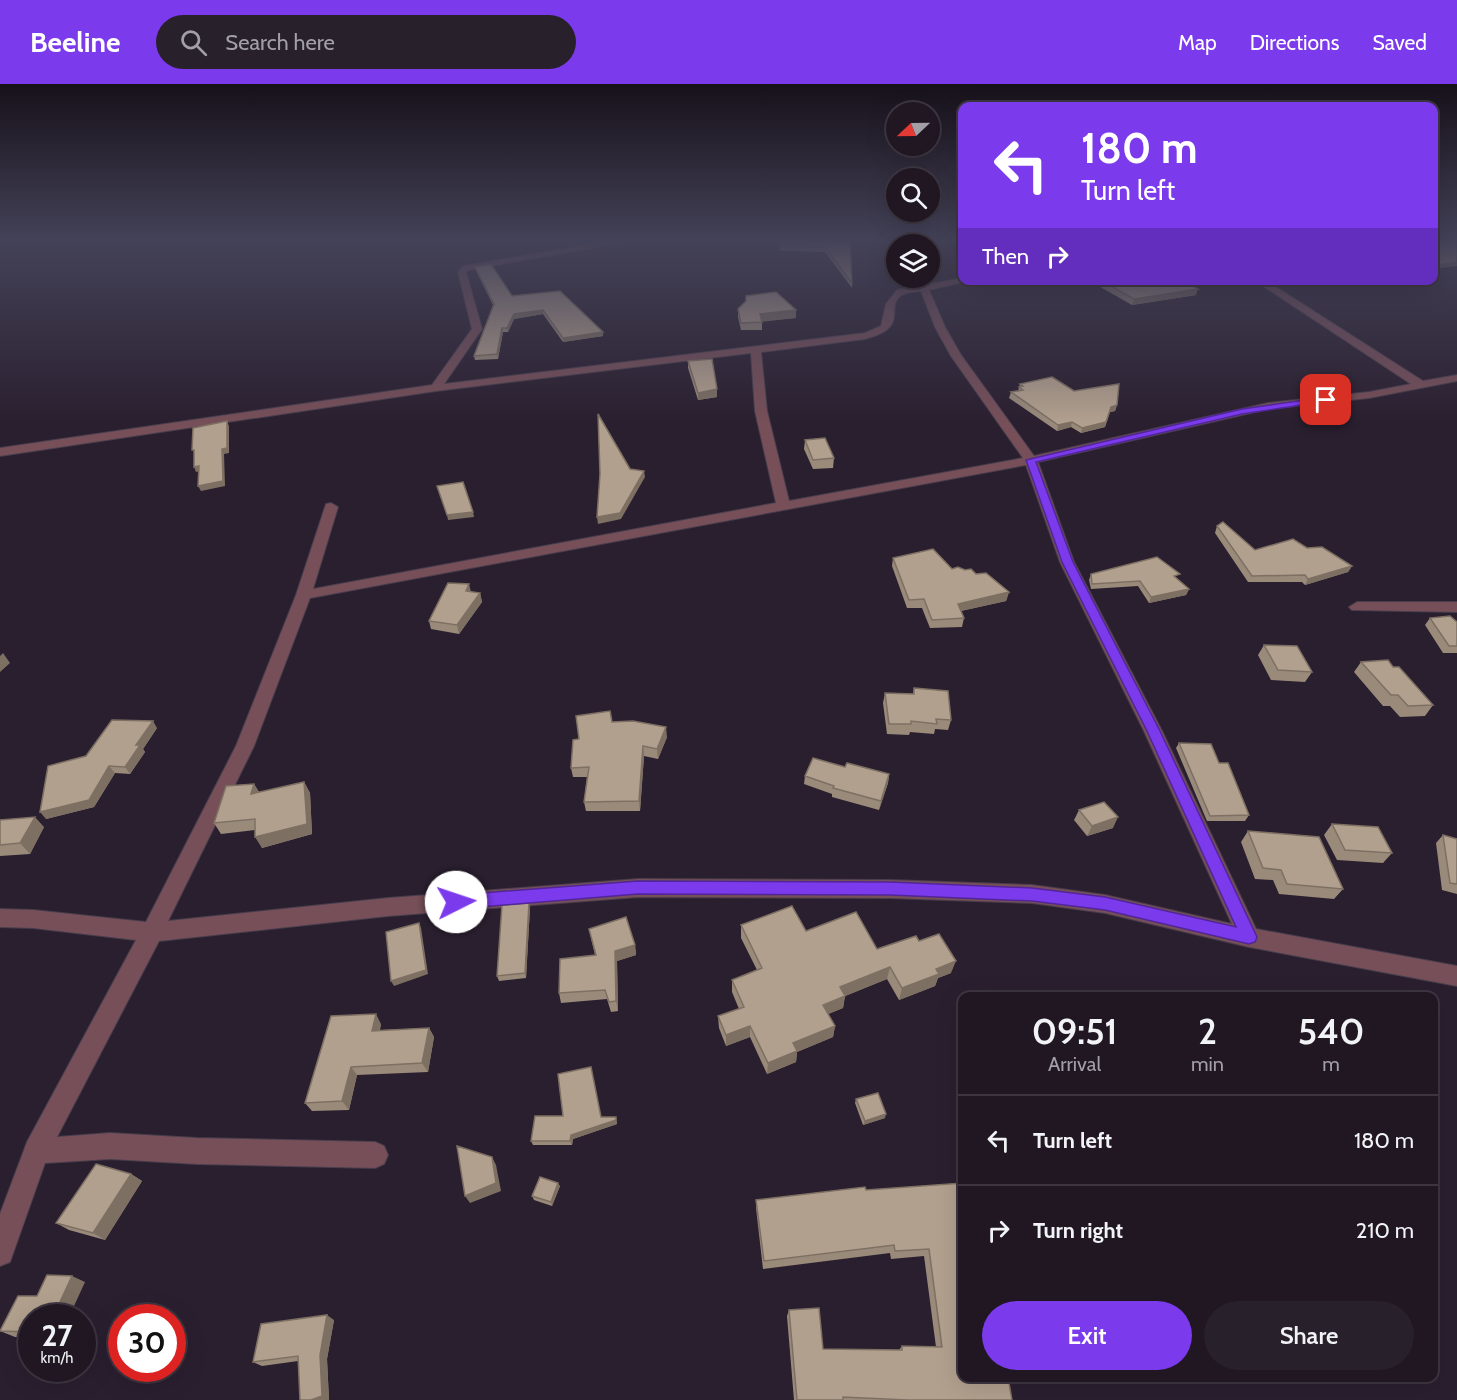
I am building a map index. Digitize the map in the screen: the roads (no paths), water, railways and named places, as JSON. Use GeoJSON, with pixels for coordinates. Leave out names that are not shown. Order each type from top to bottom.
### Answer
{"type":"FeatureCollection","features":[{"type":"Feature","properties":{"kind":"street"},"geometry":{"type":"LineString","coordinates":[[436,388],[477,329],[469,300]]}},
{"type":"Feature","properties":{"kind":"street"},"geometry":{"type":"LineString","coordinates":[[0,452],[436,388],[880,334],[888,323],[893,300]]}},
{"type":"Feature","properties":{"kind":"street"},"geometry":{"type":"LineString","coordinates":[[929,300],[956,356],[1031,460],[1067,562],[1153,731],[1249,937]]}},
{"type":"Feature","properties":{"kind":"street"},"geometry":{"type":"LineString","coordinates":[[1290,300],[1421,385]]}},
{"type":"Feature","properties":{"kind":"street"},"geometry":{"type":"LineString","coordinates":[[756,348],[762,411],[783,505]]}},
{"type":"Feature","properties":{"kind":"street"},"geometry":{"type":"LineString","coordinates":[[304,595],[1031,460],[1260,408],[1369,395],[1457,378]]}},
{"type":"Feature","properties":{"kind":"street"},"geometry":{"type":"LineString","coordinates":[[0,1252],[36,1151],[152,932],[244,746],[304,595],[331,507]]}},
{"type":"Feature","properties":{"kind":"street"},"geometry":{"type":"LineString","coordinates":[[1357,607],[1457,607]]}},
{"type":"Feature","properties":{"kind":"street"},"geometry":{"type":"LineString","coordinates":[[0,918],[33,919],[152,932],[388,907],[638,888],[890,889],[1067,898],[1105,904],[1249,937],[1457,976]]}},
{"type":"Feature","properties":{"kind":"street"},"geometry":{"type":"LineString","coordinates":[[36,1151],[110,1146],[197,1151],[375,1155]]}}]}
